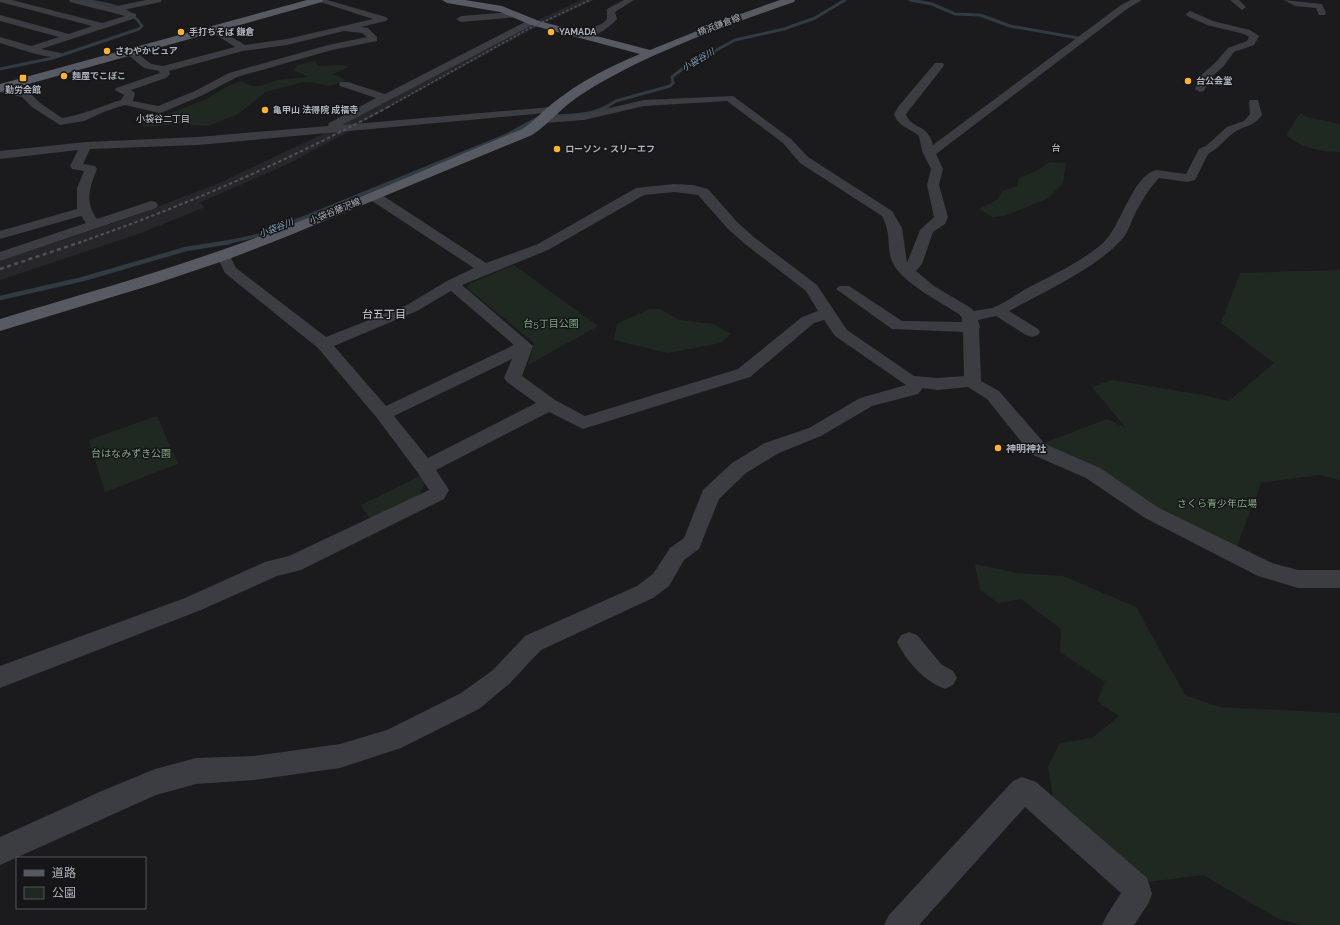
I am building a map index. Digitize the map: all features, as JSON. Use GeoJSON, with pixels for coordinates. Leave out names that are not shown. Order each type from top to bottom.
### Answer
{"type":"FeatureCollection","features":[{"type":"Feature","properties":{"kind":"main road"},"geometry":{"type":"LineString","coordinates":[[0,89],[318,0]]}},
{"type":"Feature","properties":{"kind":"main road"},"geometry":{"type":"LineString","coordinates":[[448,0],[502,9],[531,22],[649,53]]}},
{"type":"Feature","properties":{"kind":"main road","name":"横浜鎌倉線"},"geometry":{"type":"LineString","coordinates":[[649,53],[783,1]]}},
{"type":"Feature","properties":{"kind":"main road","name":"小袋谷藤沢線"},"geometry":{"type":"LineString","coordinates":[[0,325],[149,280],[223,255],[374,196],[508,140],[527,132],[598,79],[649,53]]}},
{"type":"Feature","properties":{"kind":"street"},"geometry":{"type":"LineString","coordinates":[[2,0],[102,26]]}},
{"type":"Feature","properties":{"kind":"street"},"geometry":{"type":"LineString","coordinates":[[0,8],[28,0]]}},
{"type":"Feature","properties":{"kind":"street"},"geometry":{"type":"LineString","coordinates":[[31,49],[131,15],[73,0]]}},
{"type":"Feature","properties":{"kind":"street"},"geometry":{"type":"LineString","coordinates":[[111,9],[158,0]]}},
{"type":"Feature","properties":{"kind":"street"},"geometry":{"type":"LineString","coordinates":[[130,52],[148,66],[163,69],[243,48],[287,42],[383,19],[318,0]]}},
{"type":"Feature","properties":{"kind":"street"},"geometry":{"type":"LineString","coordinates":[[495,0],[502,9]]}},
{"type":"Feature","properties":{"kind":"street"},"geometry":{"type":"LineString","coordinates":[[584,36],[606,25],[612,19],[610,11],[630,0]]}},
{"type":"Feature","properties":{"kind":"street"},"geometry":{"type":"LineString","coordinates":[[930,153],[1124,7],[1138,0]]}},
{"type":"Feature","properties":{"kind":"street"},"geometry":{"type":"LineString","coordinates":[[1234,0],[1242,7]]}},
{"type":"Feature","properties":{"kind":"street"},"geometry":{"type":"LineString","coordinates":[[1288,0],[1298,4],[1318,6],[1322,13]]}},
{"type":"Feature","properties":{"kind":"street"},"geometry":{"type":"LineString","coordinates":[[461,20],[514,14]]}},
{"type":"Feature","properties":{"kind":"street"},"geometry":{"type":"LineString","coordinates":[[1190,14],[1210,23],[1247,32],[1254,36],[1251,43],[1231,50],[1219,65],[1204,78],[1200,89]]}},
{"type":"Feature","properties":{"kind":"street"},"geometry":{"type":"LineString","coordinates":[[0,18],[70,37]]}},
{"type":"Feature","properties":{"kind":"street"},"geometry":{"type":"LineString","coordinates":[[322,130],[387,98],[531,22]]}},
{"type":"Feature","properties":{"kind":"street"},"geometry":{"type":"LineString","coordinates":[[124,102],[159,110],[199,93],[233,75],[331,47],[374,39],[365,30],[341,28]]}},
{"type":"Feature","properties":{"kind":"street"},"geometry":{"type":"LineString","coordinates":[[213,29],[243,48]]}},
{"type":"Feature","properties":{"kind":"street"},"geometry":{"type":"LineString","coordinates":[[0,40],[52,55],[58,55]]}},
{"type":"Feature","properties":{"kind":"street"},"geometry":{"type":"LineString","coordinates":[[0,51],[18,45]]}},
{"type":"Feature","properties":{"kind":"street"},"geometry":{"type":"LineString","coordinates":[[907,271],[915,264],[927,230],[940,221],[941,217],[933,185],[937,169],[930,153],[926,149],[926,139],[922,133],[905,124],[900,114],[902,109],[939,65]]}},
{"type":"Feature","properties":{"kind":"street"},"geometry":{"type":"LineString","coordinates":[[0,89],[26,95],[36,105],[60,122],[80,119],[124,102],[129,99],[130,93],[120,90],[162,76],[165,74],[163,69]]}},
{"type":"Feature","properties":{"kind":"street"},"geometry":{"type":"LineString","coordinates":[[344,84],[387,98]]}},
{"type":"Feature","properties":{"kind":"street"},"geometry":{"type":"LineString","coordinates":[[0,155],[86,146],[198,141],[322,130],[548,115],[584,117],[644,103],[729,98],[787,141],[804,160],[887,214],[895,228],[899,261],[918,281],[965,311],[971,322],[973,383]]}},
{"type":"Feature","properties":{"kind":"street"},"geometry":{"type":"LineString","coordinates":[[525,346],[514,378],[549,404],[584,423],[744,373],[848,286],[898,326],[971,322],[998,311],[1074,269],[1108,246],[1118,235],[1134,202],[1145,185],[1156,174],[1187,178],[1191,177],[1203,152],[1231,129],[1252,120],[1256,115],[1254,102]]}},
{"type":"Feature","properties":{"kind":"street"},"geometry":{"type":"LineString","coordinates":[[48,150],[60,122]]}},
{"type":"Feature","properties":{"kind":"street"},"geometry":{"type":"LineString","coordinates":[[86,146],[76,166],[91,169],[83,188],[84,211],[95,225]]}},
{"type":"Feature","properties":{"kind":"street"},"geometry":{"type":"LineString","coordinates":[[324,344],[412,308],[452,284],[485,269],[543,247],[580,224],[641,191],[674,188],[693,189],[703,192],[733,226],[750,241],[812,288],[841,333],[910,381],[938,384],[964,381],[973,383],[993,395],[1033,444],[1046,453],[1094,473],[1119,492],[1152,513],[1266,574],[1298,579],[1340,579]]}},
{"type":"Feature","properties":{"kind":"street"},"geometry":{"type":"LineString","coordinates":[[374,196],[485,269]]}},
{"type":"Feature","properties":{"kind":"street"},"geometry":{"type":"LineString","coordinates":[[0,257],[151,205]]}},
{"type":"Feature","properties":{"kind":"street"},"geometry":{"type":"LineString","coordinates":[[0,235],[84,211]]}},
{"type":"Feature","properties":{"kind":"street"},"geometry":{"type":"LineString","coordinates":[[0,677],[193,604],[273,568],[293,564],[438,494],[439,490],[425,468],[383,414],[324,344],[269,299],[230,270],[223,255]]}},
{"type":"Feature","properties":{"kind":"street"},"geometry":{"type":"LineString","coordinates":[[452,284],[525,346]]}},
{"type":"Feature","properties":{"kind":"street"},"geometry":{"type":"LineString","coordinates":[[998,311],[1032,332]]}},
{"type":"Feature","properties":{"kind":"street"},"geometry":{"type":"LineString","coordinates":[[383,414],[525,346]]}},
{"type":"Feature","properties":{"kind":"street"},"geometry":{"type":"LineString","coordinates":[[0,851],[113,799],[155,782],[196,771],[254,768],[328,758],[363,750],[392,740],[470,701],[501,677],[533,643],[645,592],[662,580],[677,554],[694,539],[710,496],[740,468],[772,448],[815,432],[866,402],[912,390],[918,382]]}},
{"type":"Feature","properties":{"kind":"street"},"geometry":{"type":"LineString","coordinates":[[425,468],[549,404]]}},
{"type":"Feature","properties":{"kind":"street"},"geometry":{"type":"LineString","coordinates":[[909,642],[933,671],[945,678]]}},
{"type":"Feature","properties":{"kind":"street"},"geometry":{"type":"LineString","coordinates":[[899,925],[1022,790],[1027,791],[1137,888],[1138,894],[1117,925]]}},
{"type":"Feature","properties":{"kind":"shaded area"},"geometry":{"type":"Polygon","coordinates":[[[581,0],[594,0],[545,23],[536,21],[581,0]]]}},
{"type":"Feature","properties":{"kind":"shaded area"},"geometry":{"type":"Polygon","coordinates":[[[531,24],[538,26],[357,125],[337,127],[531,24]]]}},
{"type":"Feature","properties":{"kind":"shaded area"},"geometry":{"type":"Polygon","coordinates":[[[352,130],[288,164],[199,203],[205,207],[141,233],[0,280],[0,261],[128,218],[217,184],[329,131],[352,130]]]}},
{"type":"Feature","properties":{"kind":"green space"},"geometry":{"type":"Polygon","coordinates":[[[315,61],[317,65],[340,65],[349,67],[333,74],[346,80],[329,86],[310,82],[298,83],[266,92],[238,114],[208,126],[179,124],[147,127],[140,125],[207,99],[224,88],[240,81],[251,86],[261,86],[278,80],[308,77],[294,70],[298,65],[315,61]]]}},
{"type":"Feature","properties":{"kind":"green space"},"geometry":{"type":"Polygon","coordinates":[[[1300,113],[1307,117],[1340,124],[1340,152],[1325,151],[1304,146],[1286,135],[1300,113]]]}},
{"type":"Feature","properties":{"kind":"green space"},"geometry":{"type":"Polygon","coordinates":[[[1050,162],[1066,163],[1063,183],[1047,199],[1004,216],[992,217],[979,209],[998,199],[1002,191],[1017,186],[1019,178],[1036,171],[1050,162]]]}},
{"type":"Feature","properties":{"kind":"green space","name":"台5丁目公園"},"geometry":{"type":"Polygon","coordinates":[[[514,265],[598,326],[528,365],[534,343],[467,288],[469,284],[514,265]]]}},
{"type":"Feature","properties":{"kind":"green space","name":"さくら青少年広場"},"geometry":{"type":"Polygon","coordinates":[[[1340,270],[1340,480],[1319,475],[1259,483],[1261,484],[1236,548],[1141,501],[1041,444],[1107,419],[1126,428],[1092,387],[1112,380],[1203,395],[1229,401],[1274,363],[1221,323],[1240,273],[1340,270]]]}},
{"type":"Feature","properties":{"kind":"green space"},"geometry":{"type":"Polygon","coordinates":[[[649,309],[660,309],[679,320],[713,324],[731,334],[721,343],[667,353],[614,340],[617,324],[649,309]]]}},
{"type":"Feature","properties":{"kind":"green space","name":"台はなみずき公園"},"geometry":{"type":"Polygon","coordinates":[[[157,416],[178,464],[105,492],[89,440],[157,416]]]}},
{"type":"Feature","properties":{"kind":"green space"},"geometry":{"type":"Polygon","coordinates":[[[420,476],[425,482],[419,496],[370,519],[361,505],[420,476]]]}},
{"type":"Feature","properties":{"kind":"green space"},"geometry":{"type":"Polygon","coordinates":[[[975,564],[1017,573],[1063,576],[1136,607],[1185,695],[1219,707],[1340,713],[1340,925],[1302,925],[1279,919],[1203,875],[1148,882],[1054,803],[1048,767],[1060,743],[1092,738],[1119,716],[1097,701],[1105,682],[1060,652],[1061,629],[1021,599],[998,603],[980,590],[975,564]]]}},
{"type":"Feature","properties":{"kind":"waterway"},"geometry":{"type":"LineString","coordinates":[[0,69],[53,58],[139,29],[142,26],[137,19],[124,10],[109,4],[84,0]]}},
{"type":"Feature","properties":{"kind":"waterway","name":"小袋谷川"},"geometry":{"type":"LineString","coordinates":[[606,107],[616,101],[670,86],[673,83],[672,77],[685,67],[735,40],[784,29],[815,18],[845,0]]}},
{"type":"Feature","properties":{"kind":"waterway"},"geometry":{"type":"LineString","coordinates":[[910,0],[932,4],[955,14],[980,15],[1010,26],[1078,38]]}},
{"type":"Feature","properties":{"kind":"waterway","name":"小袋谷川"},"geometry":{"type":"LineString","coordinates":[[557,116],[590,113],[606,107]]}},
{"type":"Feature","properties":{"kind":"waterway","name":"小袋谷川"},"geometry":{"type":"LineString","coordinates":[[225,243],[261,235],[507,135],[538,118]]}},
{"type":"Feature","properties":{"kind":"waterway","name":"小袋谷川"},"geometry":{"type":"LineString","coordinates":[[225,243],[230,242]]}},
{"type":"Feature","properties":{"kind":"waterway","name":"小袋谷川"},"geometry":{"type":"LineString","coordinates":[[0,298],[83,279],[186,249],[225,243]]}},
{"type":"Feature","properties":{"kind":"railway"},"geometry":{"type":"LineString","coordinates":[[388,107],[528,29],[590,0]]}},
{"type":"Feature","properties":{"kind":"railway"},"geometry":{"type":"LineString","coordinates":[[78,243],[158,214],[237,181],[314,145],[390,106]]}},
{"type":"Feature","properties":{"kind":"railway"},"geometry":{"type":"LineString","coordinates":[[0,269],[78,243]]}},
{"type":"Feature","properties":{"kind":"place","name":"手打ちそば 鎌倉"},"geometry":{"type":"Point","coordinates":[181,32]}},
{"type":"Feature","properties":{"kind":"place","name":"YAMADA"},"geometry":{"type":"Point","coordinates":[551,32]}},
{"type":"Feature","properties":{"kind":"place","name":"さわやかピュア"},"geometry":{"type":"Point","coordinates":[107,51]}},
{"type":"Feature","properties":{"kind":"place","name":"麺屋でこぼこ"},"geometry":{"type":"Point","coordinates":[64,76]}},
{"type":"Feature","properties":{"kind":"place","name":"勤労会館"},"geometry":{"type":"Point","coordinates":[23,78]}},
{"type":"Feature","properties":{"kind":"place","name":"台公会堂"},"geometry":{"type":"Point","coordinates":[1188,81]}},
{"type":"Feature","properties":{"kind":"place","name":"亀甲山 法得院 成福寺"},"geometry":{"type":"Point","coordinates":[265,110]}},
{"type":"Feature","properties":{"kind":"place","name":"ローソン・スリーエフ"},"geometry":{"type":"Point","coordinates":[557,149]}},
{"type":"Feature","properties":{"kind":"place","name":"神明神社"},"geometry":{"type":"Point","coordinates":[998,448]}},
{"type":"Feature","properties":{"kind":"district","name":"小袋谷二丁目"},"geometry":{"type":"Point","coordinates":[163,119]}},
{"type":"Feature","properties":{"kind":"district","name":"台"},"geometry":{"type":"Point","coordinates":[1056,148]}},
{"type":"Feature","properties":{"kind":"district","name":"台五丁目"},"geometry":{"type":"Point","coordinates":[384,314]}}]}
